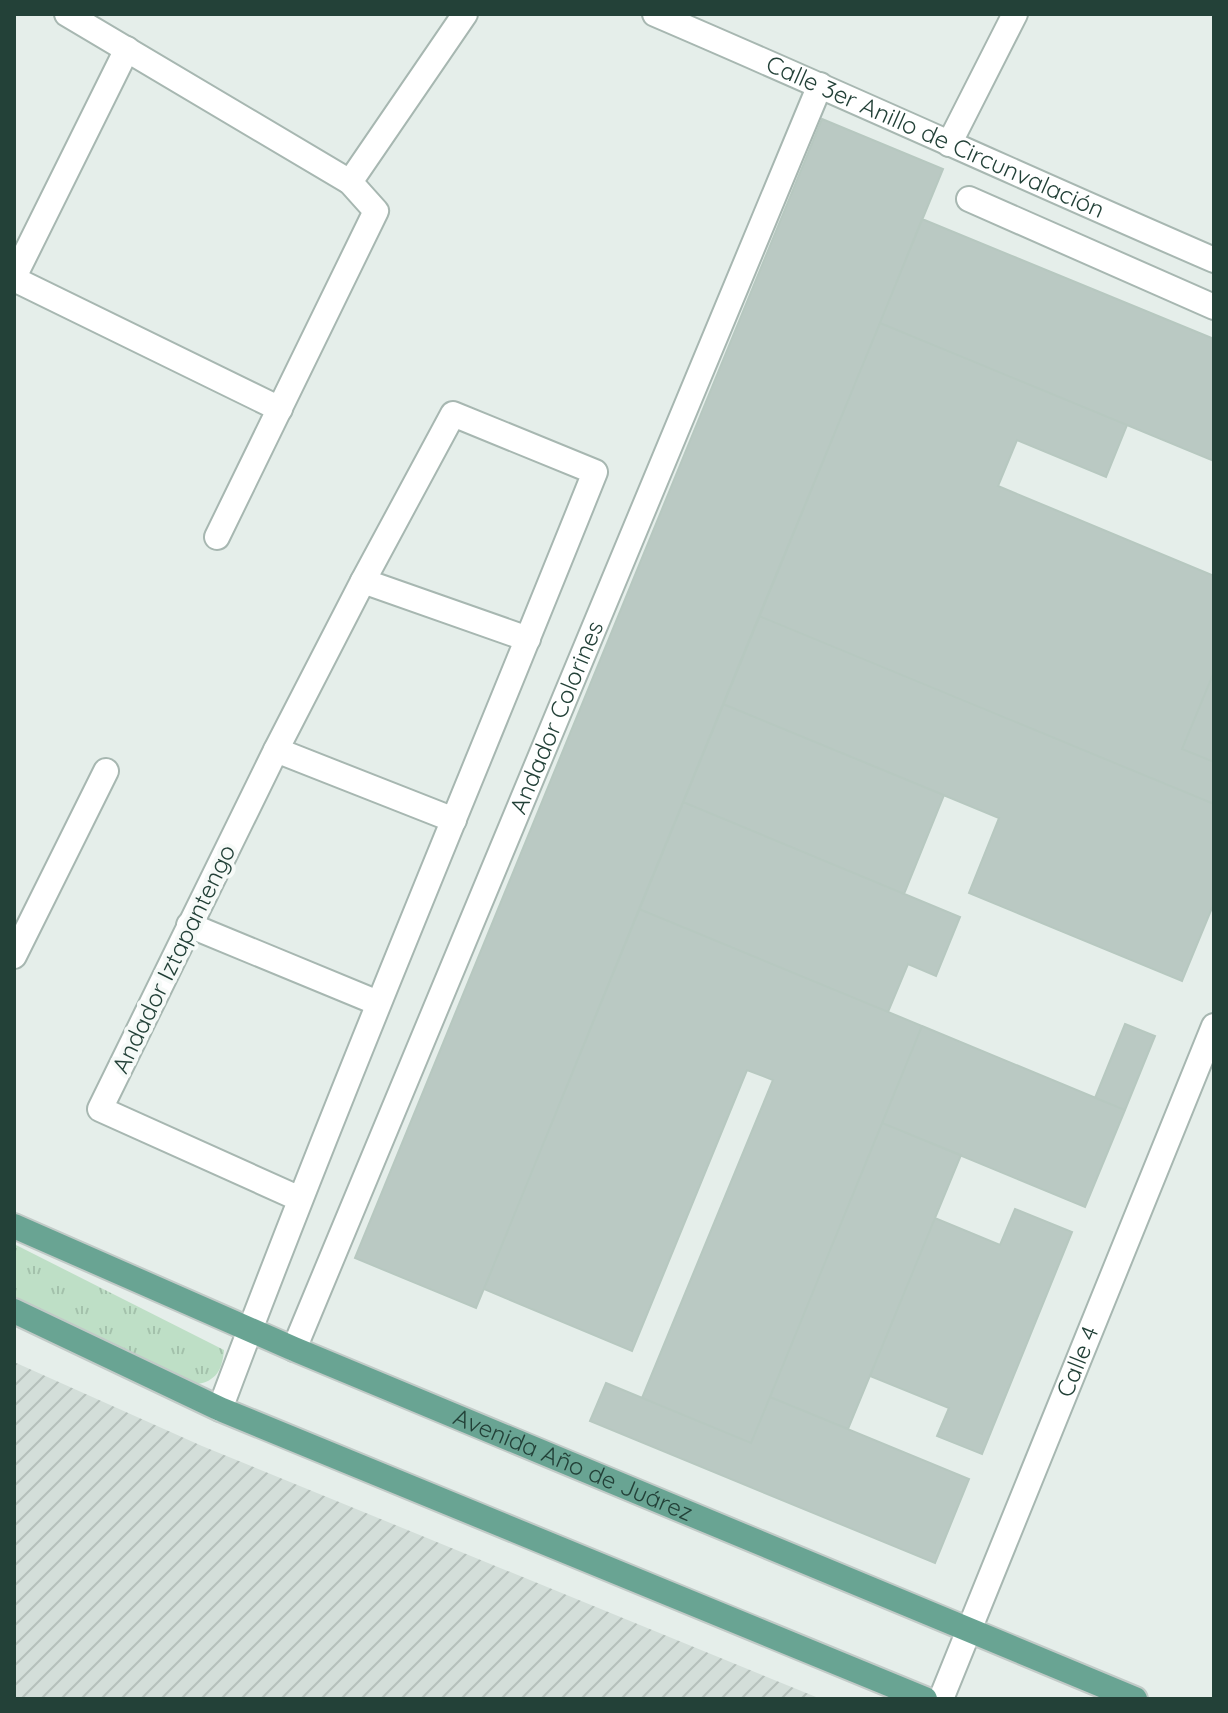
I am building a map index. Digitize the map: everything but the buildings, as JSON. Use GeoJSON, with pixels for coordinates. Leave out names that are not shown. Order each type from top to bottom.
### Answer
{"type":"FeatureCollection","features":[{"type":"Feature","properties":{"kind":"main road","name":"Avenida Año de Juárez"},"geometry":{"type":"LineString","coordinates":[[14,1226],[294,1349],[1135,1699]]}},
{"type":"Feature","properties":{"kind":"main road"},"geometry":{"type":"LineString","coordinates":[[14,1311],[220,1409],[925,1699]]}},
{"type":"Feature","properties":{"kind":"street"},"geometry":{"type":"LineString","coordinates":[[67,14],[350,182],[376,211],[217,537]]}},
{"type":"Feature","properties":{"kind":"street"},"geometry":{"type":"LineString","coordinates":[[350,182],[465,14]]}},
{"type":"Feature","properties":{"kind":"street","name":"Calle 3er Anillo de Circunvalación"},"geometry":{"type":"LineString","coordinates":[[655,14],[1214,260]]}},
{"type":"Feature","properties":{"kind":"street"},"geometry":{"type":"LineString","coordinates":[[949,144],[1015,14]]}},
{"type":"Feature","properties":{"kind":"street"},"geometry":{"type":"LineString","coordinates":[[127,49],[14,278],[280,409]]}},
{"type":"Feature","properties":{"kind":"street","name":"Andador Colorines"},"geometry":{"type":"LineString","coordinates":[[294,1349],[820,85]]}},
{"type":"Feature","properties":{"kind":"street"},"geometry":{"type":"LineString","coordinates":[[969,199],[1214,307]]}},
{"type":"Feature","properties":{"kind":"street","name":"Andador Iztapantengo"},"geometry":{"type":"LineString","coordinates":[[300,1199],[100,1109],[276,750],[453,414],[595,472],[528,639]]}},
{"type":"Feature","properties":{"kind":"street"},"geometry":{"type":"LineString","coordinates":[[220,1409],[378,1003],[528,639],[363,581]]}},
{"type":"Feature","properties":{"kind":"street"},"geometry":{"type":"LineString","coordinates":[[276,750],[454,820]]}},
{"type":"Feature","properties":{"kind":"street"},"geometry":{"type":"LineString","coordinates":[[14,956],[106,771]]}},
{"type":"Feature","properties":{"kind":"street"},"geometry":{"type":"LineString","coordinates":[[189,925],[378,1003]]}},
{"type":"Feature","properties":{"kind":"street","name":"Calle 4"},"geometry":{"type":"LineString","coordinates":[[941,1699],[1214,1026]]}},
{"type":"Feature","properties":{"kind":"shaded area"},"geometry":{"type":"Polygon","coordinates":[[[14,1362],[202,1446],[821,1699],[14,1699],[14,1362]]]}},
{"type":"Feature","properties":{"kind":"green space"},"geometry":{"type":"Polygon","coordinates":[[[14,1244],[224,1350],[219,1371],[206,1382],[191,1385],[14,1301],[14,1244]]]}}]}
